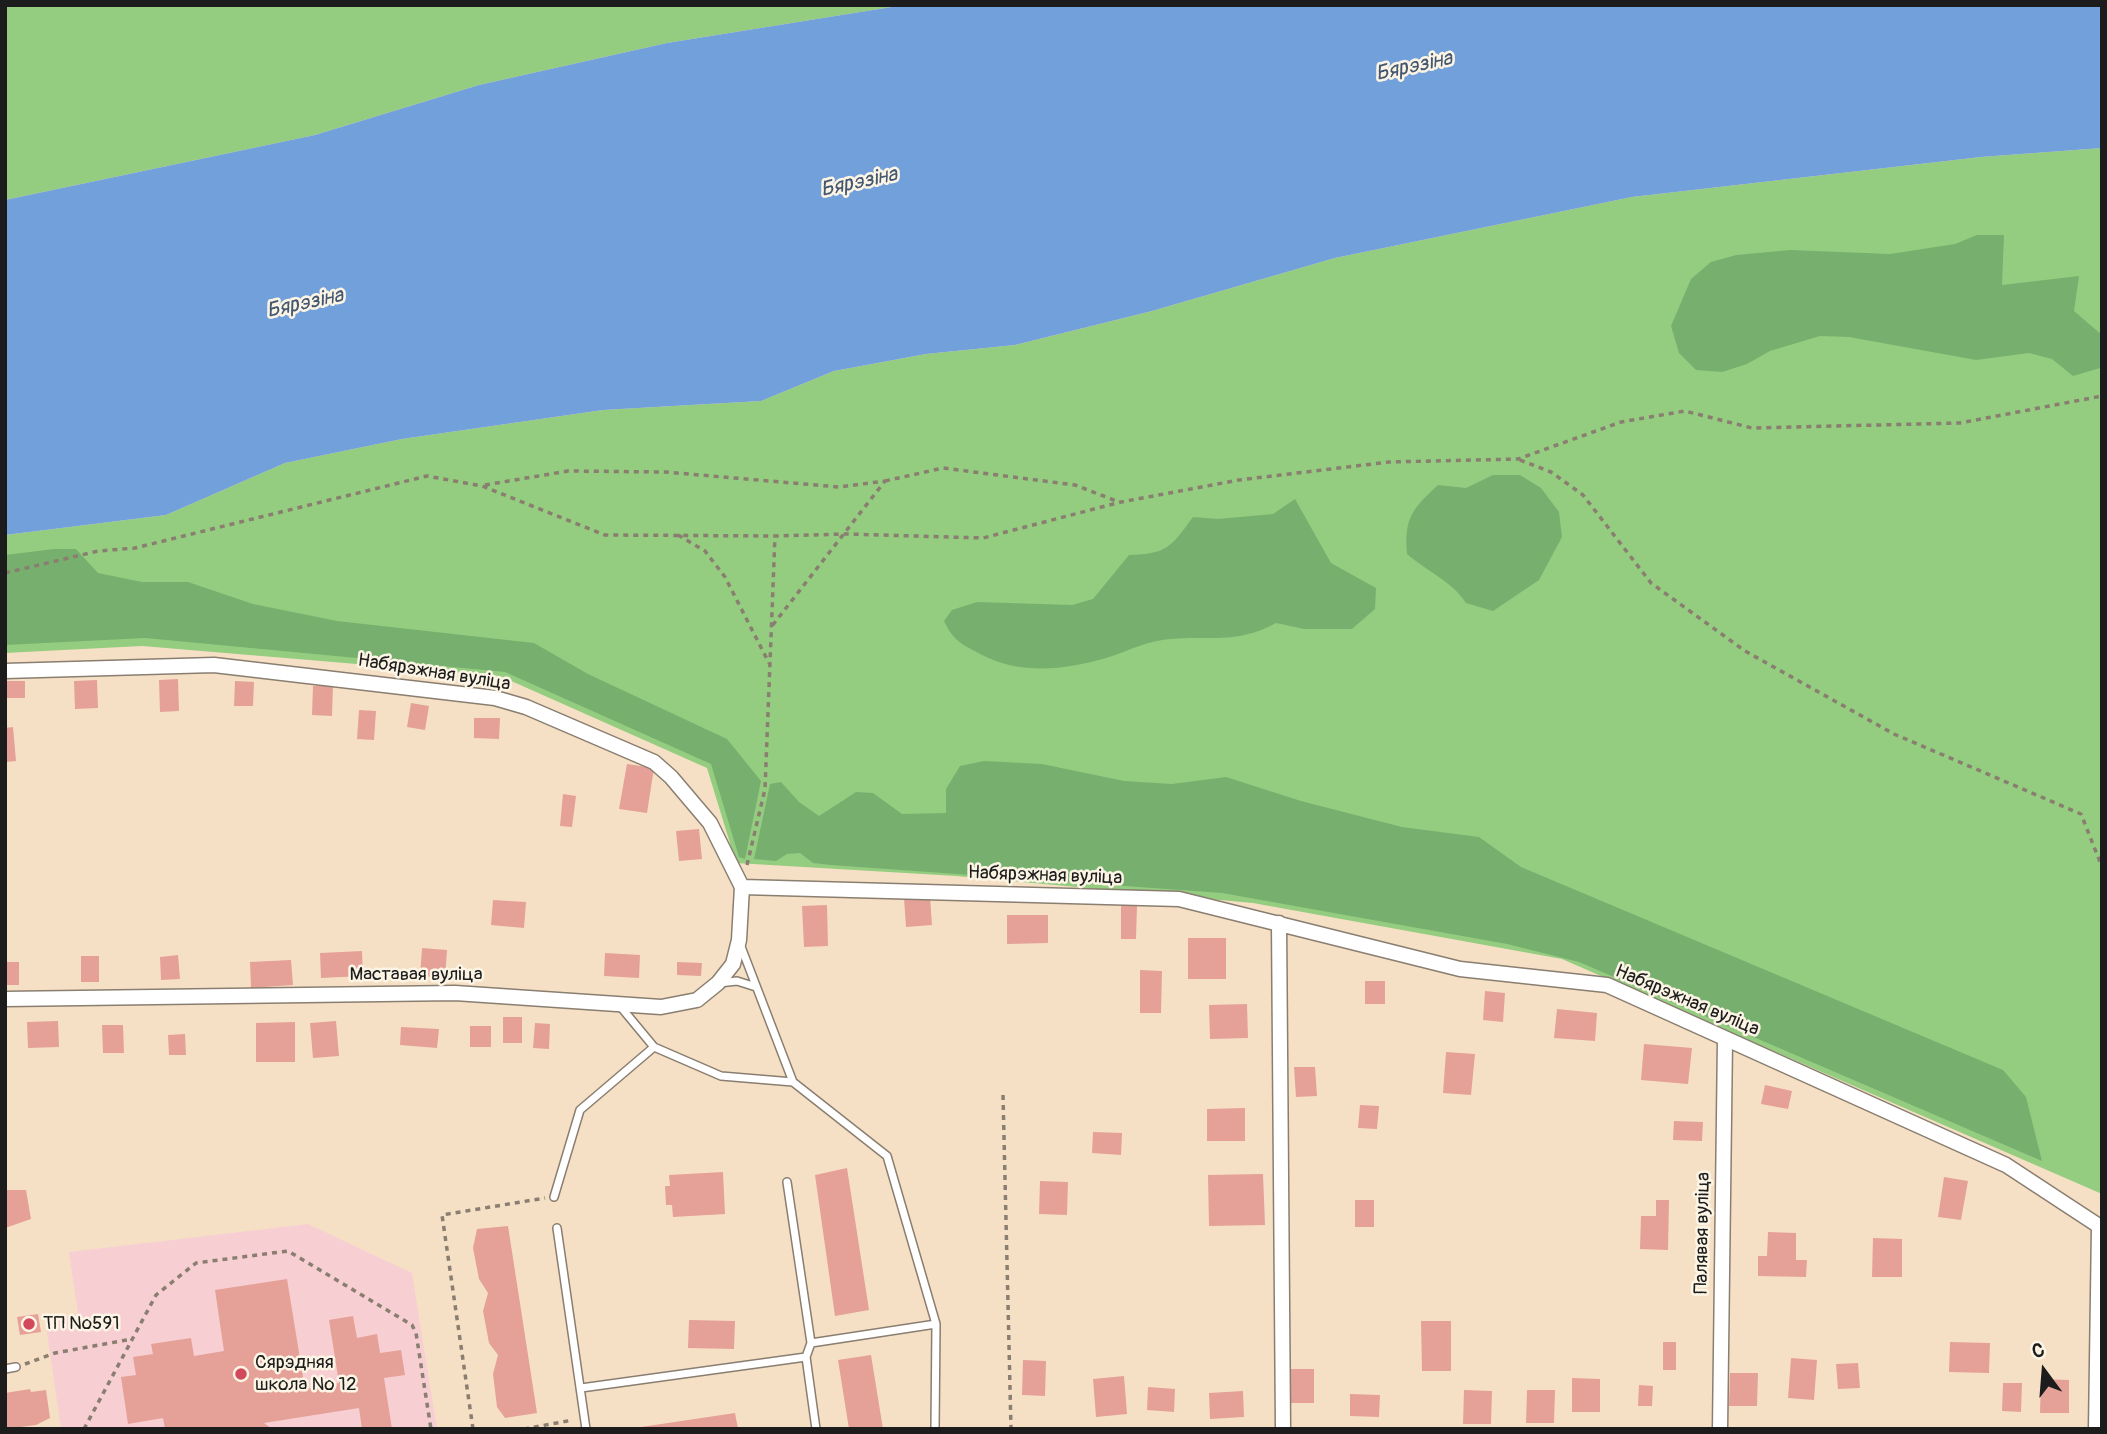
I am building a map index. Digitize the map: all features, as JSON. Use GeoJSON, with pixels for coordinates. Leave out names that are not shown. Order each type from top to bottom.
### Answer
{"type":"FeatureCollection","features":[{"type":"Feature","properties":{"kind":"street","name":"Набярэжная вуліца"},"geometry":{"type":"LineString","coordinates":[[5,671],[214,665],[495,698],[526,707],[654,762],[671,777],[710,823],[741,887],[1179,899],[1460,969],[1607,985],[2006,1165],[2099,1226],[2096,1429]]}},
{"type":"Feature","properties":{"kind":"street","name":"Маставая вуліца"},"geometry":{"type":"LineString","coordinates":[[5,999],[455,993],[562,999],[620,1006],[677,1005],[697,1000],[718,983],[733,964],[739,940],[741,887]]}},
{"type":"Feature","properties":{"kind":"street"},"geometry":{"type":"LineString","coordinates":[[1279,923],[1283,1429]]}},
{"type":"Feature","properties":{"kind":"street","name":"Палявая вуліца"},"geometry":{"type":"LineString","coordinates":[[1720,1429],[1725,1039]]}},
{"type":"Feature","properties":{"kind":"lane"},"geometry":{"type":"LineString","coordinates":[[739,940],[793,1082],[887,1156],[936,1324],[935,1429]]}},
{"type":"Feature","properties":{"kind":"lane"},"geometry":{"type":"LineString","coordinates":[[718,983],[737,981],[756,987]]}},
{"type":"Feature","properties":{"kind":"lane"},"geometry":{"type":"LineString","coordinates":[[620,1006],[654,1047],[721,1076],[793,1082]]}},
{"type":"Feature","properties":{"kind":"lane"},"geometry":{"type":"LineString","coordinates":[[554,1197],[580,1110],[654,1047]]}},
{"type":"Feature","properties":{"kind":"lane"},"geometry":{"type":"LineString","coordinates":[[787,1182],[811,1343],[806,1357],[816,1429]]}},
{"type":"Feature","properties":{"kind":"lane"},"geometry":{"type":"LineString","coordinates":[[557,1228],[586,1429]]}},
{"type":"Feature","properties":{"kind":"lane"},"geometry":{"type":"LineString","coordinates":[[811,1343],[936,1324]]}},
{"type":"Feature","properties":{"kind":"lane"},"geometry":{"type":"LineString","coordinates":[[581,1388],[806,1357]]}},
{"type":"Feature","properties":{"kind":"lane"},"geometry":{"type":"LineString","coordinates":[[5,1369],[16,1367]]}},
{"type":"Feature","properties":{"kind":"path"},"geometry":{"type":"LineString","coordinates":[[5,573],[98,551],[135,548],[427,476],[482,486],[605,535],[846,534],[983,538],[1121,502],[1239,480],[1390,462],[1518,459],[1622,422],[1685,411],[1752,428],[1960,423],[2102,396]]}},
{"type":"Feature","properties":{"kind":"path"},"geometry":{"type":"LineString","coordinates":[[1518,459],[1551,472],[1583,495],[1651,583],[1745,651],[1894,734],[2081,814],[2102,867]]}},
{"type":"Feature","properties":{"kind":"path"},"geometry":{"type":"LineString","coordinates":[[482,486],[568,471],[665,472],[839,487],[885,481],[943,468],[1075,485],[1121,502]]}},
{"type":"Feature","properties":{"kind":"path"},"geometry":{"type":"LineString","coordinates":[[771,628],[885,481]]}},
{"type":"Feature","properties":{"kind":"path"},"geometry":{"type":"LineString","coordinates":[[676,534],[705,551],[725,577],[770,666]]}},
{"type":"Feature","properties":{"kind":"path"},"geometry":{"type":"LineString","coordinates":[[741,887],[765,789],[775,536]]}},
{"type":"Feature","properties":{"kind":"path"},"geometry":{"type":"LineString","coordinates":[[1003,1095],[1010,1429]]}},
{"type":"Feature","properties":{"kind":"path"},"geometry":{"type":"LineString","coordinates":[[473,1429],[442,1215],[554,1197]]}},
{"type":"Feature","properties":{"kind":"path"},"geometry":{"type":"LineString","coordinates":[[84,1429],[156,1295],[196,1263],[288,1251],[412,1325],[416,1333],[431,1429]]}},
{"type":"Feature","properties":{"kind":"path"},"geometry":{"type":"LineString","coordinates":[[16,1367],[55,1353],[132,1339]]}},
{"type":"Feature","properties":{"kind":"path"},"geometry":{"type":"LineString","coordinates":[[524,1429],[585,1418]]}},
{"type":"Feature","properties":{"kind":"shaded area","name":"Сярэдняя школа № 12"},"geometry":{"type":"Polygon","coordinates":[[[308,1224],[412,1273],[437,1429],[61,1429],[45,1319],[78,1314],[69,1252],[308,1224]]]}},
{"type":"Feature","properties":{"kind":"green space"},"geometry":{"type":"Polygon","coordinates":[[[5,5],[904,5],[667,43],[479,85],[315,135],[5,200],[5,5]]]}},
{"type":"Feature","properties":{"kind":"green space"},"geometry":{"type":"Polygon","coordinates":[[[2102,148],[2102,1194],[1562,959],[1253,903],[956,876],[736,863],[707,768],[500,676],[142,646],[5,653],[5,535],[166,515],[285,463],[402,439],[603,410],[761,401],[834,371],[926,354],[1015,345],[1152,311],[1335,258],[1632,197],[1981,157],[2102,148]]]}},
{"type":"Feature","properties":{"kind":"green space"},"geometry":{"type":"Polygon","coordinates":[[[1977,235],[2004,235],[2002,285],[2079,276],[2074,311],[2102,335],[2100,368],[2073,376],[2052,359],[2029,353],[1976,360],[1849,337],[1820,336],[1770,351],[1747,364],[1722,372],[1696,370],[1679,353],[1671,326],[1691,279],[1711,262],[1736,255],[1790,250],[1890,254],[1955,244],[1977,235]]]}},
{"type":"Feature","properties":{"kind":"green space"},"geometry":{"type":"Polygon","coordinates":[[[1493,475],[1520,475],[1541,488],[1559,512],[1562,537],[1539,580],[1493,611],[1466,603],[1446,582],[1407,554],[1406,542],[1412,515],[1438,485],[1466,488],[1493,475]]]}},
{"type":"Feature","properties":{"kind":"green space"},"geometry":{"type":"Polygon","coordinates":[[[1295,499],[1331,563],[1376,588],[1375,609],[1352,629],[1304,629],[1276,623],[1245,635],[1157,641],[1090,662],[1059,668],[1028,668],[997,661],[964,645],[955,638],[944,621],[952,610],[977,602],[1072,605],[1093,599],[1129,555],[1152,553],[1167,547],[1193,517],[1218,519],[1273,514],[1295,499]]]}},
{"type":"Feature","properties":{"kind":"green space"},"geometry":{"type":"Polygon","coordinates":[[[76,549],[98,573],[142,582],[188,582],[253,604],[337,621],[534,643],[588,674],[727,739],[761,781],[745,859],[739,857],[711,764],[505,672],[145,638],[5,645],[5,555],[76,549]]]}},
{"type":"Feature","properties":{"kind":"green space"},"geometry":{"type":"Polygon","coordinates":[[[984,761],[1042,764],[1124,781],[1172,784],[1226,777],[1301,801],[1402,827],[1479,837],[1521,867],[2003,1070],[2026,1097],[2042,1161],[1579,962],[1507,944],[1222,893],[831,865],[813,863],[800,853],[787,854],[776,861],[754,859],[770,784],[781,782],[799,802],[819,816],[856,792],[873,793],[902,814],[946,813],[946,789],[960,766],[984,761]]]}},
{"type":"Feature","properties":{"kind":"water","name":"Бярэзіна"},"geometry":{"type":"Polygon","coordinates":[[[904,5],[2102,5],[2102,148],[1981,157],[1632,197],[1335,258],[1152,311],[1015,345],[926,354],[834,371],[761,401],[603,410],[402,439],[285,463],[166,515],[5,535],[5,200],[315,135],[479,85],[667,43],[904,5]]]}},
{"type":"Feature","properties":{"kind":"building"},"geometry":{"type":"Polygon","coordinates":[[[178,679],[179,711],[160,712],[159,680],[178,679]]]}},
{"type":"Feature","properties":{"kind":"building"},"geometry":{"type":"Polygon","coordinates":[[[97,680],[98,708],[75,709],[74,681],[97,680]]]}},
{"type":"Feature","properties":{"kind":"building"},"geometry":{"type":"Polygon","coordinates":[[[5,681],[25,681],[25,698],[5,698],[5,681]]]}},
{"type":"Feature","properties":{"kind":"building"},"geometry":{"type":"Polygon","coordinates":[[[235,681],[254,682],[253,706],[234,706],[235,681]]]}},
{"type":"Feature","properties":{"kind":"building"},"geometry":{"type":"Polygon","coordinates":[[[313,686],[333,686],[332,716],[312,715],[313,686]]]}},
{"type":"Feature","properties":{"kind":"building"},"geometry":{"type":"Polygon","coordinates":[[[411,703],[429,706],[425,730],[407,727],[411,703]]]}},
{"type":"Feature","properties":{"kind":"building"},"geometry":{"type":"Polygon","coordinates":[[[359,710],[376,711],[374,740],[357,739],[359,710]]]}},
{"type":"Feature","properties":{"kind":"building"},"geometry":{"type":"Polygon","coordinates":[[[474,718],[500,718],[499,739],[474,738],[474,718]]]}},
{"type":"Feature","properties":{"kind":"building"},"geometry":{"type":"Polygon","coordinates":[[[13,727],[16,761],[5,762],[5,728],[13,727]]]}},
{"type":"Feature","properties":{"kind":"building"},"geometry":{"type":"Polygon","coordinates":[[[627,764],[654,768],[647,813],[619,809],[627,764]]]}},
{"type":"Feature","properties":{"kind":"building"},"geometry":{"type":"Polygon","coordinates":[[[563,794],[576,796],[572,827],[560,826],[563,794]]]}},
{"type":"Feature","properties":{"kind":"building"},"geometry":{"type":"Polygon","coordinates":[[[699,829],[702,859],[679,861],[676,831],[699,829]]]}},
{"type":"Feature","properties":{"kind":"building"},"geometry":{"type":"Polygon","coordinates":[[[930,897],[932,925],[906,927],[904,898],[930,897]]]}},
{"type":"Feature","properties":{"kind":"building"},"geometry":{"type":"Polygon","coordinates":[[[493,900],[526,902],[524,928],[491,925],[493,900]]]}},
{"type":"Feature","properties":{"kind":"building"},"geometry":{"type":"Polygon","coordinates":[[[827,905],[828,946],[804,947],[802,906],[827,905]]]}},
{"type":"Feature","properties":{"kind":"building"},"geometry":{"type":"Polygon","coordinates":[[[1121,906],[1137,906],[1136,939],[1121,939],[1121,906]]]}},
{"type":"Feature","properties":{"kind":"building"},"geometry":{"type":"Polygon","coordinates":[[[1007,915],[1048,915],[1048,943],[1007,944],[1007,915]]]}},
{"type":"Feature","properties":{"kind":"building"},"geometry":{"type":"Polygon","coordinates":[[[1188,938],[1226,938],[1226,979],[1188,979],[1188,938]]]}},
{"type":"Feature","properties":{"kind":"building"},"geometry":{"type":"Polygon","coordinates":[[[422,948],[447,950],[445,978],[420,976],[422,948]]]}},
{"type":"Feature","properties":{"kind":"building"},"geometry":{"type":"Polygon","coordinates":[[[362,951],[363,976],[321,978],[320,953],[362,951]]]}},
{"type":"Feature","properties":{"kind":"building"},"geometry":{"type":"Polygon","coordinates":[[[605,953],[640,955],[639,978],[604,976],[605,953]]]}},
{"type":"Feature","properties":{"kind":"building"},"geometry":{"type":"Polygon","coordinates":[[[178,955],[180,979],[161,980],[160,957],[178,955]]]}},
{"type":"Feature","properties":{"kind":"building"},"geometry":{"type":"Polygon","coordinates":[[[81,956],[99,956],[99,982],[81,982],[81,956]]]}},
{"type":"Feature","properties":{"kind":"building"},"geometry":{"type":"Polygon","coordinates":[[[291,960],[293,985],[251,988],[250,962],[291,960]]]}},
{"type":"Feature","properties":{"kind":"building"},"geometry":{"type":"Polygon","coordinates":[[[5,962],[19,962],[19,985],[5,985],[5,962]]]}},
{"type":"Feature","properties":{"kind":"building"},"geometry":{"type":"Polygon","coordinates":[[[677,962],[702,963],[701,976],[677,975],[677,962]]]}},
{"type":"Feature","properties":{"kind":"building"},"geometry":{"type":"Polygon","coordinates":[[[1140,970],[1162,971],[1161,1013],[1140,1013],[1140,970]]]}},
{"type":"Feature","properties":{"kind":"building"},"geometry":{"type":"Polygon","coordinates":[[[1365,981],[1385,981],[1385,1004],[1365,1004],[1365,981]]]}},
{"type":"Feature","properties":{"kind":"building"},"geometry":{"type":"Polygon","coordinates":[[[1485,991],[1505,993],[1503,1022],[1483,1020],[1485,991]]]}},
{"type":"Feature","properties":{"kind":"building"},"geometry":{"type":"Polygon","coordinates":[[[1247,1004],[1248,1038],[1210,1039],[1209,1005],[1247,1004]]]}},
{"type":"Feature","properties":{"kind":"building"},"geometry":{"type":"Polygon","coordinates":[[[1557,1009],[1597,1013],[1595,1041],[1554,1038],[1557,1009]]]}},
{"type":"Feature","properties":{"kind":"building"},"geometry":{"type":"Polygon","coordinates":[[[503,1017],[522,1017],[522,1043],[503,1043],[503,1017]]]}},
{"type":"Feature","properties":{"kind":"building"},"geometry":{"type":"Polygon","coordinates":[[[58,1021],[59,1047],[28,1048],[27,1022],[58,1021]]]}},
{"type":"Feature","properties":{"kind":"building"},"geometry":{"type":"Polygon","coordinates":[[[336,1021],[339,1056],[313,1058],[310,1023],[336,1021]]]}},
{"type":"Feature","properties":{"kind":"building"},"geometry":{"type":"Polygon","coordinates":[[[295,1022],[295,1062],[256,1062],[256,1023],[295,1022]]]}},
{"type":"Feature","properties":{"kind":"building"},"geometry":{"type":"Polygon","coordinates":[[[535,1023],[550,1024],[549,1049],[533,1048],[535,1023]]]}},
{"type":"Feature","properties":{"kind":"building"},"geometry":{"type":"Polygon","coordinates":[[[102,1025],[123,1025],[124,1053],[103,1053],[102,1025]]]}},
{"type":"Feature","properties":{"kind":"building"},"geometry":{"type":"Polygon","coordinates":[[[470,1026],[491,1026],[491,1047],[470,1047],[470,1026]]]}},
{"type":"Feature","properties":{"kind":"building"},"geometry":{"type":"Polygon","coordinates":[[[401,1027],[439,1029],[437,1048],[400,1045],[401,1027]]]}},
{"type":"Feature","properties":{"kind":"building"},"geometry":{"type":"Polygon","coordinates":[[[185,1034],[186,1055],[169,1055],[168,1035],[185,1034]]]}},
{"type":"Feature","properties":{"kind":"building"},"geometry":{"type":"Polygon","coordinates":[[[1644,1044],[1692,1048],[1688,1084],[1641,1080],[1644,1044]]]}},
{"type":"Feature","properties":{"kind":"building"},"geometry":{"type":"Polygon","coordinates":[[[1446,1052],[1475,1054],[1471,1095],[1443,1093],[1446,1052]]]}},
{"type":"Feature","properties":{"kind":"building"},"geometry":{"type":"Polygon","coordinates":[[[1294,1067],[1315,1067],[1317,1096],[1296,1097],[1294,1067]]]}},
{"type":"Feature","properties":{"kind":"building"},"geometry":{"type":"Polygon","coordinates":[[[1765,1085],[1792,1091],[1788,1109],[1761,1104],[1765,1085]]]}},
{"type":"Feature","properties":{"kind":"building"},"geometry":{"type":"Polygon","coordinates":[[[1360,1105],[1379,1106],[1377,1129],[1358,1128],[1360,1105]]]}},
{"type":"Feature","properties":{"kind":"building"},"geometry":{"type":"Polygon","coordinates":[[[1245,1108],[1245,1141],[1207,1141],[1207,1109],[1245,1108]]]}},
{"type":"Feature","properties":{"kind":"building"},"geometry":{"type":"Polygon","coordinates":[[[1674,1121],[1703,1122],[1702,1141],[1673,1140],[1674,1121]]]}},
{"type":"Feature","properties":{"kind":"building"},"geometry":{"type":"Polygon","coordinates":[[[1093,1132],[1122,1133],[1121,1155],[1092,1153],[1093,1132]]]}},
{"type":"Feature","properties":{"kind":"building"},"geometry":{"type":"Polygon","coordinates":[[[847,1168],[869,1310],[835,1316],[815,1175],[847,1168]]]}},
{"type":"Feature","properties":{"kind":"building"},"geometry":{"type":"Polygon","coordinates":[[[723,1172],[725,1214],[673,1217],[672,1205],[666,1205],[665,1186],[670,1186],[669,1175],[723,1172]]]}},
{"type":"Feature","properties":{"kind":"building"},"geometry":{"type":"Polygon","coordinates":[[[1263,1174],[1265,1225],[1209,1226],[1208,1175],[1263,1174]]]}},
{"type":"Feature","properties":{"kind":"building"},"geometry":{"type":"Polygon","coordinates":[[[1944,1177],[1968,1181],[1961,1220],[1938,1217],[1944,1177]]]}},
{"type":"Feature","properties":{"kind":"building"},"geometry":{"type":"Polygon","coordinates":[[[1040,1181],[1068,1182],[1067,1215],[1039,1214],[1040,1181]]]}},
{"type":"Feature","properties":{"kind":"building"},"geometry":{"type":"Polygon","coordinates":[[[5,1190],[26,1190],[31,1219],[5,1228],[5,1190]]]}},
{"type":"Feature","properties":{"kind":"building"},"geometry":{"type":"Polygon","coordinates":[[[1355,1200],[1374,1200],[1374,1227],[1355,1227],[1355,1200]]]}},
{"type":"Feature","properties":{"kind":"building"},"geometry":{"type":"Polygon","coordinates":[[[1656,1200],[1669,1200],[1668,1250],[1640,1249],[1641,1216],[1656,1216],[1656,1200]]]}},
{"type":"Feature","properties":{"kind":"building"},"geometry":{"type":"Polygon","coordinates":[[[508,1226],[537,1413],[505,1418],[497,1407],[493,1374],[498,1355],[489,1343],[483,1311],[488,1293],[479,1279],[473,1248],[477,1229],[508,1226]]]}},
{"type":"Feature","properties":{"kind":"building"},"geometry":{"type":"Polygon","coordinates":[[[1768,1232],[1796,1233],[1796,1260],[1807,1260],[1806,1277],[1758,1276],[1758,1256],[1767,1256],[1768,1232]]]}},
{"type":"Feature","properties":{"kind":"building"},"geometry":{"type":"Polygon","coordinates":[[[1873,1238],[1902,1239],[1902,1277],[1872,1277],[1873,1238]]]}},
{"type":"Feature","properties":{"kind":"building"},"geometry":{"type":"Polygon","coordinates":[[[287,1279],[305,1389],[339,1383],[329,1320],[353,1316],[357,1338],[377,1334],[380,1353],[401,1350],[405,1375],[384,1378],[392,1429],[362,1429],[359,1408],[264,1423],[272,1429],[165,1429],[163,1418],[128,1424],[121,1377],[136,1375],[133,1357],[153,1354],[151,1344],[191,1338],[194,1356],[224,1351],[215,1290],[287,1279]]]}},
{"type":"Feature","properties":{"kind":"building","name":"ТП №591"},"geometry":{"type":"Polygon","coordinates":[[[38,1314],[41,1332],[20,1335],[17,1317],[38,1314]]]}},
{"type":"Feature","properties":{"kind":"building"},"geometry":{"type":"Polygon","coordinates":[[[689,1320],[735,1321],[734,1349],[688,1348],[689,1320]]]}},
{"type":"Feature","properties":{"kind":"building"},"geometry":{"type":"Polygon","coordinates":[[[1421,1321],[1451,1321],[1451,1371],[1422,1371],[1421,1321]]]}},
{"type":"Feature","properties":{"kind":"building"},"geometry":{"type":"Polygon","coordinates":[[[1663,1342],[1676,1342],[1676,1370],[1663,1370],[1663,1342]]]}},
{"type":"Feature","properties":{"kind":"building"},"geometry":{"type":"Polygon","coordinates":[[[1950,1342],[1990,1343],[1989,1373],[1949,1372],[1950,1342]]]}},
{"type":"Feature","properties":{"kind":"building"},"geometry":{"type":"Polygon","coordinates":[[[871,1355],[883,1429],[849,1429],[838,1360],[871,1355]]]}},
{"type":"Feature","properties":{"kind":"building"},"geometry":{"type":"Polygon","coordinates":[[[1791,1358],[1817,1360],[1814,1400],[1788,1398],[1791,1358]]]}},
{"type":"Feature","properties":{"kind":"building"},"geometry":{"type":"Polygon","coordinates":[[[1023,1360],[1046,1361],[1045,1396],[1022,1395],[1023,1360]]]}},
{"type":"Feature","properties":{"kind":"building"},"geometry":{"type":"Polygon","coordinates":[[[1858,1363],[1860,1388],[1838,1389],[1836,1364],[1858,1363]]]}},
{"type":"Feature","properties":{"kind":"building"},"geometry":{"type":"Polygon","coordinates":[[[1291,1369],[1314,1369],[1314,1403],[1291,1403],[1291,1369]]]}},
{"type":"Feature","properties":{"kind":"building"},"geometry":{"type":"Polygon","coordinates":[[[1730,1373],[1758,1373],[1757,1406],[1729,1406],[1730,1373]]]}},
{"type":"Feature","properties":{"kind":"building"},"geometry":{"type":"Polygon","coordinates":[[[1124,1376],[1127,1414],[1096,1417],[1093,1379],[1124,1376]]]}},
{"type":"Feature","properties":{"kind":"building"},"geometry":{"type":"Polygon","coordinates":[[[1572,1378],[1600,1379],[1600,1412],[1572,1412],[1572,1378]]]}},
{"type":"Feature","properties":{"kind":"building"},"geometry":{"type":"Polygon","coordinates":[[[2041,1379],[2069,1380],[2069,1413],[2040,1413],[2041,1379]]]}},
{"type":"Feature","properties":{"kind":"building"},"geometry":{"type":"Polygon","coordinates":[[[2003,1383],[2022,1383],[2021,1412],[2002,1411],[2003,1383]]]}},
{"type":"Feature","properties":{"kind":"building"},"geometry":{"type":"Polygon","coordinates":[[[1639,1385],[1653,1386],[1652,1406],[1638,1406],[1639,1385]]]}},
{"type":"Feature","properties":{"kind":"building"},"geometry":{"type":"Polygon","coordinates":[[[1148,1387],[1175,1389],[1174,1412],[1147,1410],[1148,1387]]]}},
{"type":"Feature","properties":{"kind":"building"},"geometry":{"type":"Polygon","coordinates":[[[30,1389],[31,1392],[46,1390],[50,1418],[36,1425],[5,1429],[5,1393],[30,1389]]]}},
{"type":"Feature","properties":{"kind":"building"},"geometry":{"type":"Polygon","coordinates":[[[1464,1390],[1492,1391],[1491,1424],[1463,1424],[1464,1390]]]}},
{"type":"Feature","properties":{"kind":"building"},"geometry":{"type":"Polygon","coordinates":[[[1527,1390],[1555,1390],[1554,1423],[1526,1423],[1527,1390]]]}},
{"type":"Feature","properties":{"kind":"building"},"geometry":{"type":"Polygon","coordinates":[[[1243,1391],[1244,1417],[1210,1419],[1209,1393],[1243,1391]]]}},
{"type":"Feature","properties":{"kind":"building"},"geometry":{"type":"Polygon","coordinates":[[[1350,1394],[1380,1395],[1379,1417],[1350,1416],[1350,1394]]]}},
{"type":"Feature","properties":{"kind":"building"},"geometry":{"type":"Polygon","coordinates":[[[735,1413],[738,1429],[641,1429],[641,1427],[735,1413]]]}},
{"type":"Feature","properties":{"kind":"place","name":"ТП №591"},"geometry":{"type":"Point","coordinates":[29,1324]}},
{"type":"Feature","properties":{"kind":"place","name":"Сярэдняя школа № 12"},"geometry":{"type":"Point","coordinates":[241,1374]}}]}
